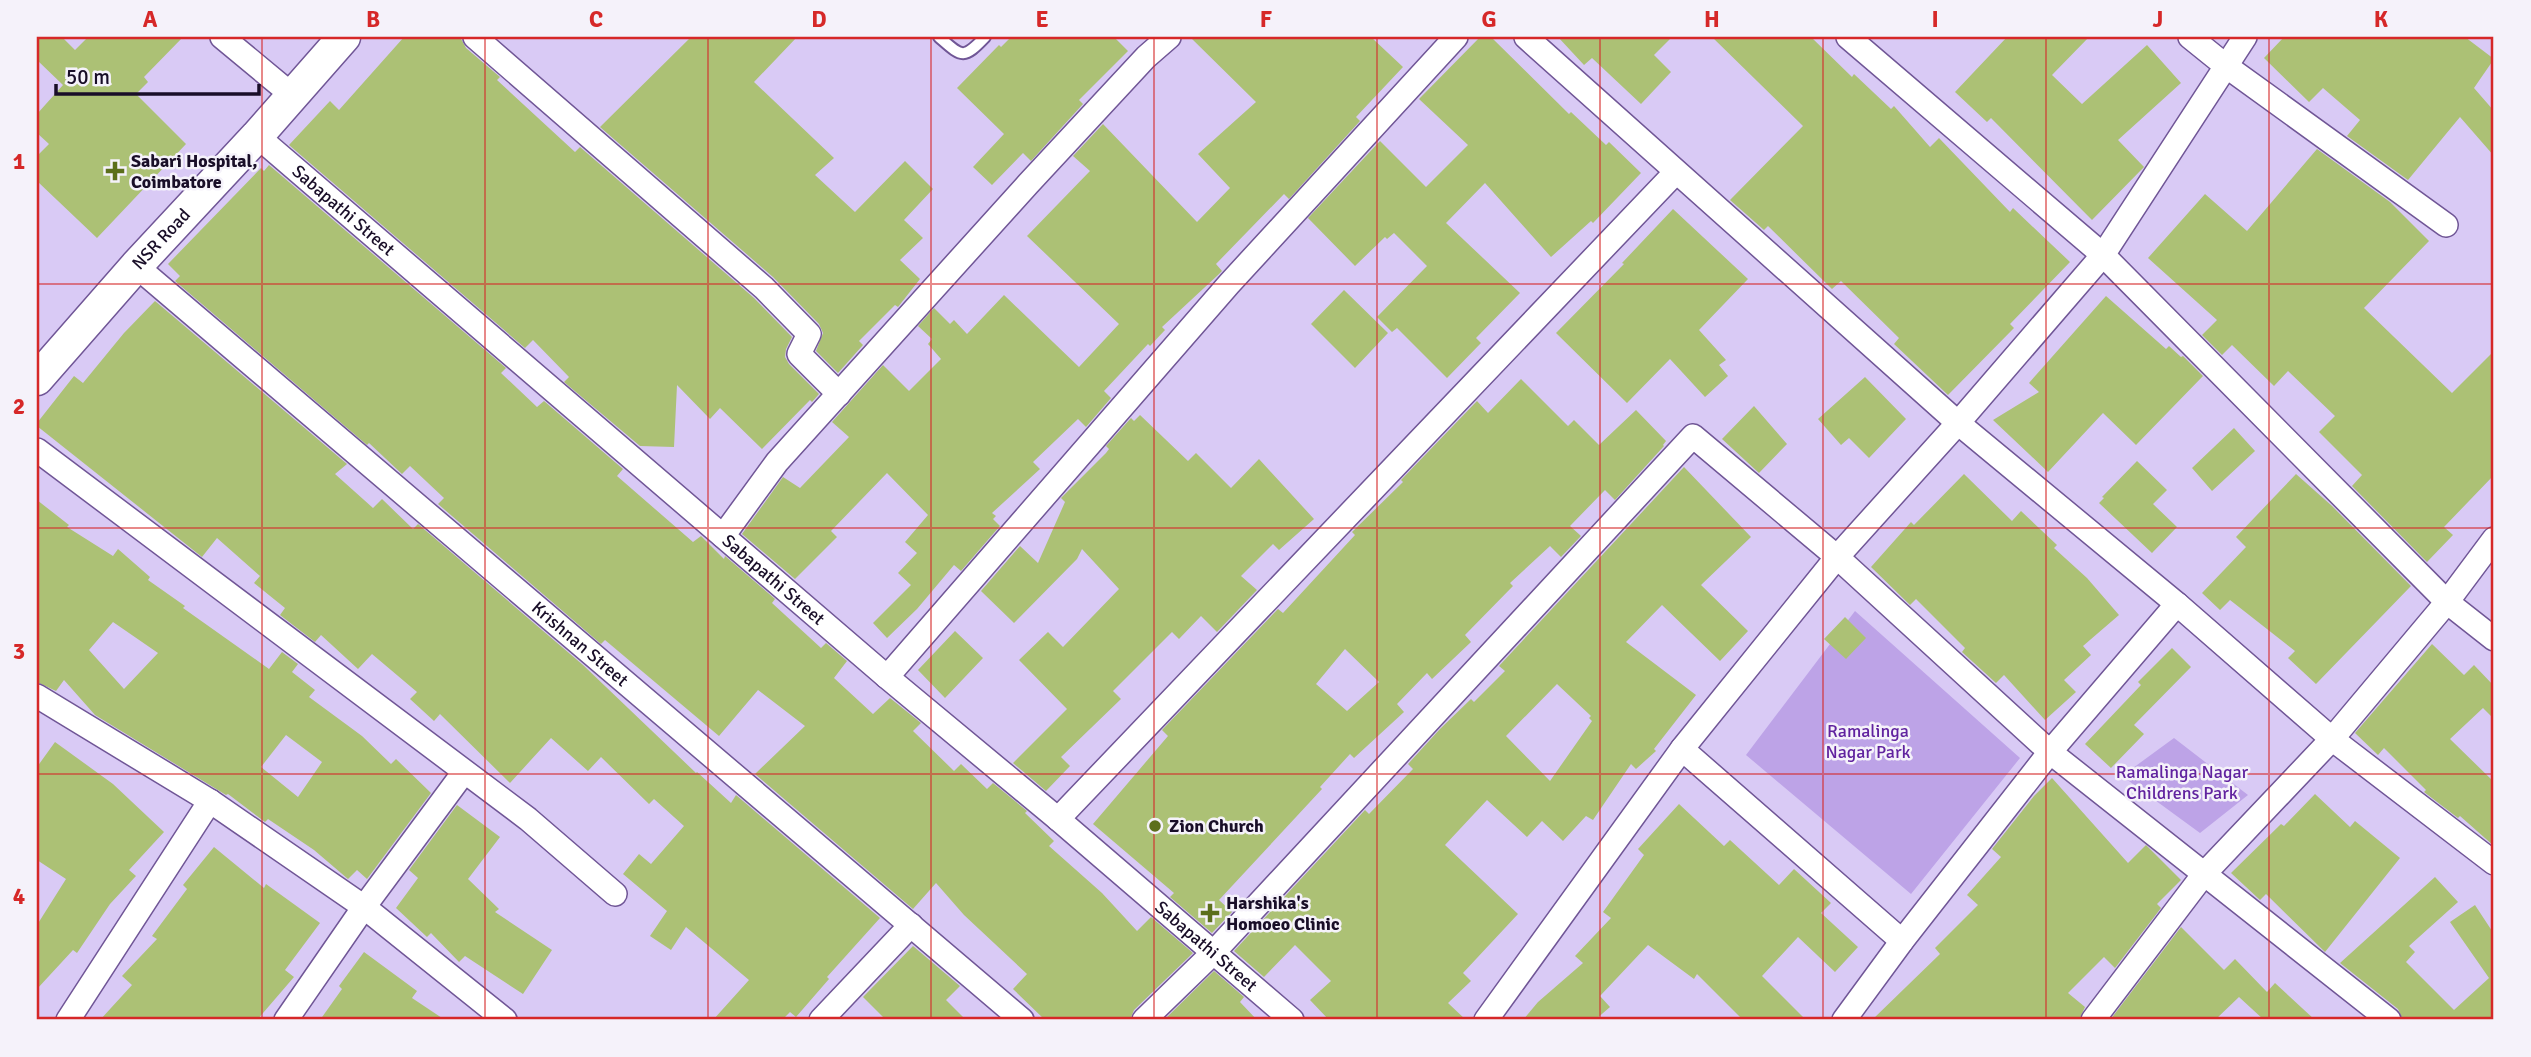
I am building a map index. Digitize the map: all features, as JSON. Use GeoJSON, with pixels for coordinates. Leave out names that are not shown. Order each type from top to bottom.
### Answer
{"type":"FeatureCollection","features":[{"type":"Feature","properties":{"kind":"main road","name":"NSR Road"},"geometry":{"type":"LineString","coordinates":[[37,379],[344,37]]}},
{"type":"Feature","properties":{"kind":"street"},"geometry":{"type":"LineString","coordinates":[[222,37],[292,95]]}},
{"type":"Feature","properties":{"kind":"street"},"geometry":{"type":"LineString","coordinates":[[475,37],[764,288],[809,334],[799,354],[839,394]]}},
{"type":"Feature","properties":{"kind":"street"},"geometry":{"type":"LineString","coordinates":[[723,536],[777,462],[1028,184],[1146,57],[1169,37]]}},
{"type":"Feature","properties":{"kind":"street"},"geometry":{"type":"LineString","coordinates":[[887,677],[1229,284],[1456,37]]}},
{"type":"Feature","properties":{"kind":"street"},"geometry":{"type":"LineString","coordinates":[[1526,37],[1958,423],[2177,604],[2332,739],[2494,863]]}},
{"type":"Feature","properties":{"kind":"street"},"geometry":{"type":"LineString","coordinates":[[1848,37],[2103,255],[2447,602],[2494,639]]}},
{"type":"Feature","properties":{"kind":"street"},"geometry":{"type":"LineString","coordinates":[[2190,37],[2446,225]]}},
{"type":"Feature","properties":{"kind":"street"},"geometry":{"type":"LineString","coordinates":[[1486,1020],[1682,748],[1837,557],[1958,423],[2103,255],[2245,37]]}},
{"type":"Feature","properties":{"kind":"street","name":"Sabapathi Street"},"geometry":{"type":"LineString","coordinates":[[257,136],[887,677],[1058,819],[1292,1020]]}},
{"type":"Feature","properties":{"kind":"street"},"geometry":{"type":"LineString","coordinates":[[1058,819],[1676,172]]}},
{"type":"Feature","properties":{"kind":"street","name":"Krishnan Street"},"geometry":{"type":"LineString","coordinates":[[136,266],[1022,1020]]}},
{"type":"Feature","properties":{"kind":"street"},"geometry":{"type":"LineString","coordinates":[[1144,1020],[1213,953],[1693,436],[1837,557],[2050,752],[2389,1020]]}},
{"type":"Feature","properties":{"kind":"street"},"geometry":{"type":"LineString","coordinates":[[37,450],[528,819],[615,894]]}},
{"type":"Feature","properties":{"kind":"street"},"geometry":{"type":"LineString","coordinates":[[2093,1020],[2204,874],[2332,739],[2447,602],[2494,539]]}},
{"type":"Feature","properties":{"kind":"street"},"geometry":{"type":"LineString","coordinates":[[1844,1020],[1902,941],[2050,752],[2177,604]]}},
{"type":"Feature","properties":{"kind":"street"},"geometry":{"type":"LineString","coordinates":[[37,696],[210,801],[364,907],[499,1018]]}},
{"type":"Feature","properties":{"kind":"street"},"geometry":{"type":"LineString","coordinates":[[1682,748],[1902,941]]}},
{"type":"Feature","properties":{"kind":"street"},"geometry":{"type":"LineString","coordinates":[[286,1020],[364,907],[464,772]]}},
{"type":"Feature","properties":{"kind":"street"},"geometry":{"type":"LineString","coordinates":[[68,1020],[210,801]]}},
{"type":"Feature","properties":{"kind":"street"},"geometry":{"type":"LineString","coordinates":[[821,1020],[911,925]]}},
{"type":"Feature","properties":{"kind":"lane"},"geometry":{"type":"LineString","coordinates":[[939,37],[964,55],[970,53],[985,37]]}},
{"type":"Feature","properties":{"kind":"green space","name":"Ramalinga Nagar Park"},"geometry":{"type":"Polygon","coordinates":[[[1855,611],[2020,758],[1911,894],[1746,755],[1855,611]]]}},
{"type":"Feature","properties":{"kind":"green space","name":"Ramalinga Nagar Childrens Park"},"geometry":{"type":"Polygon","coordinates":[[[2174,738],[2248,795],[2200,833],[2122,776],[2174,738]]]}},
{"type":"Feature","properties":{"kind":"building"},"geometry":{"type":"Polygon","coordinates":[[[37,37],[62,37],[75,50],[88,37],[183,37],[144,77],[148,82],[136,94],[186,144],[97,238],[37,181],[37,156],[49,144],[37,133],[37,114],[63,85],[37,60],[37,37]]]}},
{"type":"Feature","properties":{"kind":"building"},"geometry":{"type":"Polygon","coordinates":[[[404,37],[460,37],[466,48],[500,77],[497,80],[575,152],[580,147],[754,298],[792,337],[785,357],[819,394],[812,402],[810,400],[762,449],[720,408],[710,419],[677,385],[674,447],[640,446],[564,382],[569,377],[533,340],[525,348],[289,145],[330,101],[339,110],[404,37]]]}},
{"type":"Feature","properties":{"kind":"building"},"geometry":{"type":"Polygon","coordinates":[[[691,37],[797,37],[754,82],[834,158],[815,175],[855,212],[905,161],[933,189],[904,220],[923,238],[900,260],[920,279],[898,307],[895,305],[859,341],[863,345],[838,373],[816,351],[823,333],[819,324],[773,277],[600,127],[691,37]]]}},
{"type":"Feature","properties":{"kind":"building"},"geometry":{"type":"Polygon","coordinates":[[[1011,37],[1114,37],[1128,51],[1079,100],[1083,104],[1031,161],[1023,153],[992,185],[973,167],[1004,134],[957,88],[999,45],[1001,47],[1011,37]]]}},
{"type":"Feature","properties":{"kind":"building"},"geometry":{"type":"Polygon","coordinates":[[[1190,37],[1371,37],[1403,67],[1356,117],[1360,121],[1289,199],[1284,194],[1216,264],[1222,271],[1162,327],[1165,330],[1150,346],[1148,344],[1104,391],[1111,398],[1086,427],[1078,419],[1033,462],[1040,469],[992,513],[996,516],[993,519],[1000,526],[961,571],[954,565],[917,609],[887,638],[873,623],[911,585],[898,573],[917,553],[905,542],[928,515],[887,473],[831,531],[837,537],[795,579],[742,534],[783,477],[800,488],[849,437],[832,422],[883,365],[909,391],[941,359],[928,344],[932,339],[918,326],[934,308],[950,324],[954,320],[967,334],[1004,295],[1079,367],[1119,324],[1027,236],[1090,171],[1073,156],[1103,124],[1197,222],[1230,188],[1198,154],[1256,102],[1190,37]]]}},
{"type":"Feature","properties":{"kind":"building"},"geometry":{"type":"Polygon","coordinates":[[[1480,37],[1491,37],[1569,114],[1571,112],[1606,145],[1609,142],[1641,173],[1593,223],[1591,221],[1551,257],[1485,183],[1446,223],[1520,293],[1476,338],[1481,343],[1447,378],[1397,328],[1392,332],[1377,317],[1427,266],[1394,233],[1387,239],[1385,237],[1355,266],[1308,218],[1380,141],[1426,187],[1468,145],[1419,99],[1480,37]]]}},
{"type":"Feature","properties":{"kind":"building"},"geometry":{"type":"Polygon","coordinates":[[[1558,37],[1672,37],[1654,55],[1671,72],[1641,104],[1592,58],[1584,65],[1558,37]]]}},
{"type":"Feature","properties":{"kind":"building"},"geometry":{"type":"Polygon","coordinates":[[[1712,37],[1811,37],[1852,77],[1854,74],[1891,109],[1894,106],[1930,147],[1939,138],[2010,212],[2013,208],[2070,262],[2010,324],[2014,328],[1948,395],[1894,344],[1899,338],[1841,281],[1832,289],[1768,226],[1764,230],[1730,200],[1803,126],[1712,37]]]}},
{"type":"Feature","properties":{"kind":"building"},"geometry":{"type":"Polygon","coordinates":[[[2007,37],[2089,37],[2052,75],[2082,104],[2147,45],[2181,83],[2118,140],[2144,167],[2092,220],[1991,118],[1987,122],[1955,92],[2007,37]]]}},
{"type":"Feature","properties":{"kind":"building"},"geometry":{"type":"Polygon","coordinates":[[[2284,37],[2465,37],[2494,59],[2474,88],[2494,111],[2494,156],[2460,117],[2408,180],[2347,136],[2360,120],[2323,88],[2309,102],[2264,58],[2284,37]]]}},
{"type":"Feature","properties":{"kind":"building"},"geometry":{"type":"Polygon","coordinates":[[[2317,149],[2390,202],[2429,241],[2364,308],[2452,393],[2494,351],[2494,475],[2444,527],[2453,535],[2427,562],[2352,486],[2362,475],[2319,432],[2335,416],[2288,371],[2274,386],[2232,345],[2222,355],[2202,335],[2217,320],[2148,258],[2205,194],[2247,231],[2317,149]]]}},
{"type":"Feature","properties":{"kind":"building"},"geometry":{"type":"Polygon","coordinates":[[[269,165],[506,368],[501,373],[537,407],[544,401],[623,469],[617,476],[693,542],[701,536],[724,559],[725,556],[775,599],[772,603],[821,648],[826,643],[847,661],[834,678],[873,714],[890,698],[921,723],[913,731],[954,771],[961,764],[987,789],[993,783],[1027,811],[1025,813],[1054,841],[1049,846],[1102,893],[1137,931],[1151,917],[1193,953],[1134,1010],[1130,1020],[1045,1020],[1013,989],[1027,974],[964,915],[936,883],[913,909],[755,774],[805,726],[758,690],[719,736],[605,640],[601,644],[438,504],[444,498],[410,466],[402,474],[369,443],[367,445],[175,281],[180,276],[168,264],[261,168],[264,171],[269,165]]]}},
{"type":"Feature","properties":{"kind":"building"},"geometry":{"type":"Polygon","coordinates":[[[1673,209],[1748,279],[1699,330],[1726,360],[1719,365],[1728,376],[1705,397],[1670,359],[1627,403],[1556,333],[1624,264],[1622,263],[1673,209]]]}},
{"type":"Feature","properties":{"kind":"building"},"geometry":{"type":"Polygon","coordinates":[[[1344,290],[1388,333],[1355,368],[1311,324],[1344,290]]]}},
{"type":"Feature","properties":{"kind":"building"},"geometry":{"type":"Polygon","coordinates":[[[2106,296],[2166,349],[2169,346],[2183,356],[2203,376],[2136,445],[2103,413],[2048,472],[1993,420],[2039,392],[2029,383],[2106,296]]]}},
{"type":"Feature","properties":{"kind":"building"},"geometry":{"type":"Polygon","coordinates":[[[155,301],[347,464],[335,474],[373,508],[382,499],[413,529],[418,524],[583,665],[731,803],[736,795],[880,918],[827,977],[829,979],[796,1017],[790,1012],[782,1020],[713,1020],[749,980],[686,927],[671,950],[650,936],[667,911],[623,874],[639,854],[651,864],[684,826],[654,799],[649,804],[601,757],[588,771],[551,738],[510,783],[440,714],[434,721],[410,699],[417,692],[372,654],[358,669],[321,635],[315,642],[280,615],[285,608],[254,583],[260,576],[217,538],[202,557],[37,426],[74,376],[83,383],[124,333],[155,301]]]}},
{"type":"Feature","properties":{"kind":"building"},"geometry":{"type":"Polygon","coordinates":[[[1865,377],[1906,419],[1869,458],[1849,438],[1841,445],[1818,419],[1865,377]]]}},
{"type":"Feature","properties":{"kind":"building"},"geometry":{"type":"Polygon","coordinates":[[[1521,379],[1568,426],[1574,420],[1599,445],[1636,410],[1666,441],[1615,500],[1605,490],[1570,526],[1581,536],[1561,557],[1550,546],[1510,583],[1513,586],[1465,635],[1471,642],[1432,679],[1427,673],[1397,704],[1404,712],[1354,758],[1350,754],[1320,787],[1322,789],[1219,900],[1232,912],[1212,933],[1170,897],[1174,893],[1093,824],[1168,736],[1162,730],[1278,609],[1283,613],[1355,535],[1352,532],[1403,482],[1401,480],[1477,401],[1488,413],[1521,379]],[[1345,649],[1316,684],[1347,711],[1379,682],[1345,649]]]}},
{"type":"Feature","properties":{"kind":"building"},"geometry":{"type":"Polygon","coordinates":[[[1754,406],[1787,444],[1759,473],[1722,439],[1754,406]]]}},
{"type":"Feature","properties":{"kind":"building"},"geometry":{"type":"Polygon","coordinates":[[[1140,415],[1188,461],[1196,453],[1231,488],[1259,459],[1314,519],[1279,550],[1273,544],[1241,576],[1257,590],[1217,632],[1201,616],[1179,639],[1172,632],[1113,691],[1121,699],[1061,757],[1070,766],[1046,791],[1013,763],[1067,709],[1019,660],[1048,632],[1063,647],[1119,589],[1082,549],[1077,559],[1014,623],[981,591],[1020,546],[1038,563],[1065,502],[1061,498],[1106,453],[1109,449],[1106,446],[1131,418],[1134,421],[1140,415]]]}},
{"type":"Feature","properties":{"kind":"building"},"geometry":{"type":"Polygon","coordinates":[[[2234,428],[2255,451],[2212,491],[2192,468],[2234,428]]]}},
{"type":"Feature","properties":{"kind":"building"},"geometry":{"type":"Polygon","coordinates":[[[2137,461],[2167,490],[2153,504],[2177,527],[2152,553],[2099,503],[2137,461]]]}},
{"type":"Feature","properties":{"kind":"building"},"geometry":{"type":"Polygon","coordinates":[[[1684,467],[1751,537],[1701,585],[1748,631],[1720,661],[1662,605],[1626,642],[1696,695],[1654,749],[1656,751],[1636,769],[1631,764],[1593,820],[1586,816],[1563,841],[1542,821],[1527,837],[1487,800],[1445,845],[1518,914],[1463,973],[1471,981],[1448,1003],[1466,1020],[1329,1020],[1310,1000],[1331,981],[1295,945],[1264,977],[1234,951],[1365,810],[1369,814],[1413,769],[1408,764],[1440,729],[1471,699],[1474,702],[1505,671],[1499,666],[1684,467]],[[1557,684],[1506,736],[1550,781],[1592,721],[1589,718],[1591,716],[1557,684]]]}},
{"type":"Feature","properties":{"kind":"building"},"geometry":{"type":"Polygon","coordinates":[[[1964,474],[2012,521],[2021,511],[2057,545],[2054,548],[2087,578],[2119,615],[2083,646],[2091,655],[2064,680],[2076,692],[2045,720],[2004,675],[1996,683],[1962,652],[1965,648],[1916,599],[1910,605],[1871,567],[1911,522],[1914,525],[1964,474]]]}},
{"type":"Feature","properties":{"kind":"building"},"geometry":{"type":"Polygon","coordinates":[[[2296,474],[2332,506],[2411,586],[2316,684],[2288,658],[2295,651],[2230,600],[2220,610],[2202,593],[2246,547],[2236,537],[2296,474]]]}},
{"type":"Feature","properties":{"kind":"building"},"geometry":{"type":"Polygon","coordinates":[[[37,500],[69,525],[67,527],[113,556],[118,549],[150,577],[148,580],[185,606],[183,608],[269,669],[282,652],[298,664],[292,672],[315,690],[309,697],[362,736],[391,764],[396,759],[431,793],[367,879],[357,870],[348,879],[314,850],[268,819],[265,822],[228,794],[95,715],[64,680],[56,691],[37,682],[37,500]],[[113,622],[89,650],[124,689],[158,653],[113,622]],[[286,735],[261,767],[298,797],[322,762],[286,735]]]}},
{"type":"Feature","properties":{"kind":"building"},"geometry":{"type":"Polygon","coordinates":[[[1845,617],[1866,638],[1846,659],[1824,639],[1845,617]]]}},
{"type":"Feature","properties":{"kind":"building"},"geometry":{"type":"Polygon","coordinates":[[[955,631],[983,658],[945,698],[918,670],[955,631]]]}},
{"type":"Feature","properties":{"kind":"building"},"geometry":{"type":"Polygon","coordinates":[[[2432,644],[2464,675],[2474,665],[2494,686],[2494,719],[2483,708],[2450,739],[2494,782],[2494,846],[2460,816],[2458,818],[2424,792],[2426,790],[2384,748],[2378,755],[2355,733],[2432,644]]]}},
{"type":"Feature","properties":{"kind":"building"},"geometry":{"type":"Polygon","coordinates":[[[2172,648],[2191,667],[2134,725],[2144,734],[2111,768],[2085,744],[2141,685],[2138,682],[2172,648]]]}},
{"type":"Feature","properties":{"kind":"building"},"geometry":{"type":"Polygon","coordinates":[[[55,742],[113,784],[164,832],[129,870],[136,876],[110,904],[77,953],[73,950],[37,989],[37,925],[66,879],[37,860],[37,767],[55,742]]]}},
{"type":"Feature","properties":{"kind":"building"},"geometry":{"type":"Polygon","coordinates":[[[2052,778],[2128,863],[2146,845],[2181,880],[2157,904],[2161,908],[2115,968],[2104,957],[2068,993],[2085,1007],[2079,1020],[1872,1020],[1940,954],[1935,948],[1978,905],[1967,895],[2001,857],[1992,849],[2034,796],[2052,778]]]}},
{"type":"Feature","properties":{"kind":"building"},"geometry":{"type":"Polygon","coordinates":[[[2315,794],[2350,827],[2355,821],[2400,858],[2325,952],[2266,894],[2260,900],[2231,873],[2315,794]]]}},
{"type":"Feature","properties":{"kind":"building"},"geometry":{"type":"Polygon","coordinates":[[[1679,804],[1724,846],[1730,840],[1779,885],[1794,869],[1831,903],[1821,913],[1858,947],[1835,972],[1798,937],[1762,976],[1806,1020],[1743,1020],[1697,974],[1694,979],[1648,945],[1600,996],[1610,1007],[1595,1020],[1523,1020],[1538,1002],[1583,963],[1575,956],[1611,918],[1603,912],[1644,855],[1638,849],[1679,804]]]}},
{"type":"Feature","properties":{"kind":"building"},"geometry":{"type":"Polygon","coordinates":[[[457,805],[500,837],[468,879],[499,909],[495,912],[552,950],[523,994],[465,956],[459,962],[431,933],[427,937],[396,908],[418,878],[409,870],[457,805]]]}},
{"type":"Feature","properties":{"kind":"building"},"geometry":{"type":"Polygon","coordinates":[[[214,847],[264,888],[266,884],[320,923],[285,970],[294,977],[257,1020],[100,1020],[132,985],[122,976],[157,939],[152,936],[187,889],[183,885],[214,847]]]}},
{"type":"Feature","properties":{"kind":"building"},"geometry":{"type":"Polygon","coordinates":[[[2435,877],[2458,902],[2409,946],[2415,952],[2406,962],[2454,1010],[2489,978],[2450,922],[2475,905],[2494,934],[2494,1020],[2403,1020],[2398,1009],[2340,963],[2435,877]]]}},
{"type":"Feature","properties":{"kind":"building"},"geometry":{"type":"Polygon","coordinates":[[[2181,927],[2224,970],[2235,959],[2267,992],[2275,983],[2315,1020],[2264,1020],[2239,997],[2215,1020],[2110,1020],[2181,927]]]}},
{"type":"Feature","properties":{"kind":"building"},"geometry":{"type":"Polygon","coordinates":[[[913,946],[960,986],[946,1000],[966,1020],[886,1020],[863,997],[913,946]]]}},
{"type":"Feature","properties":{"kind":"building"},"geometry":{"type":"Polygon","coordinates":[[[364,952],[417,991],[412,998],[445,1020],[320,1020],[342,989],[339,986],[364,952]]]}},
{"type":"Feature","properties":{"kind":"building"},"geometry":{"type":"Polygon","coordinates":[[[1214,971],[1244,997],[1240,1002],[1257,1020],[1164,1020],[1214,971]]]}},
{"type":"Feature","properties":{"kind":"place","name":"Sabari Hospital, Coimbatore"},"geometry":{"type":"Point","coordinates":[115,171]}},
{"type":"Feature","properties":{"kind":"place","name":"Zion Church"},"geometry":{"type":"Point","coordinates":[1155,826]}},
{"type":"Feature","properties":{"kind":"place","name":"Harshika's Homoeo Clinic"},"geometry":{"type":"Point","coordinates":[1210,913]}}]}
